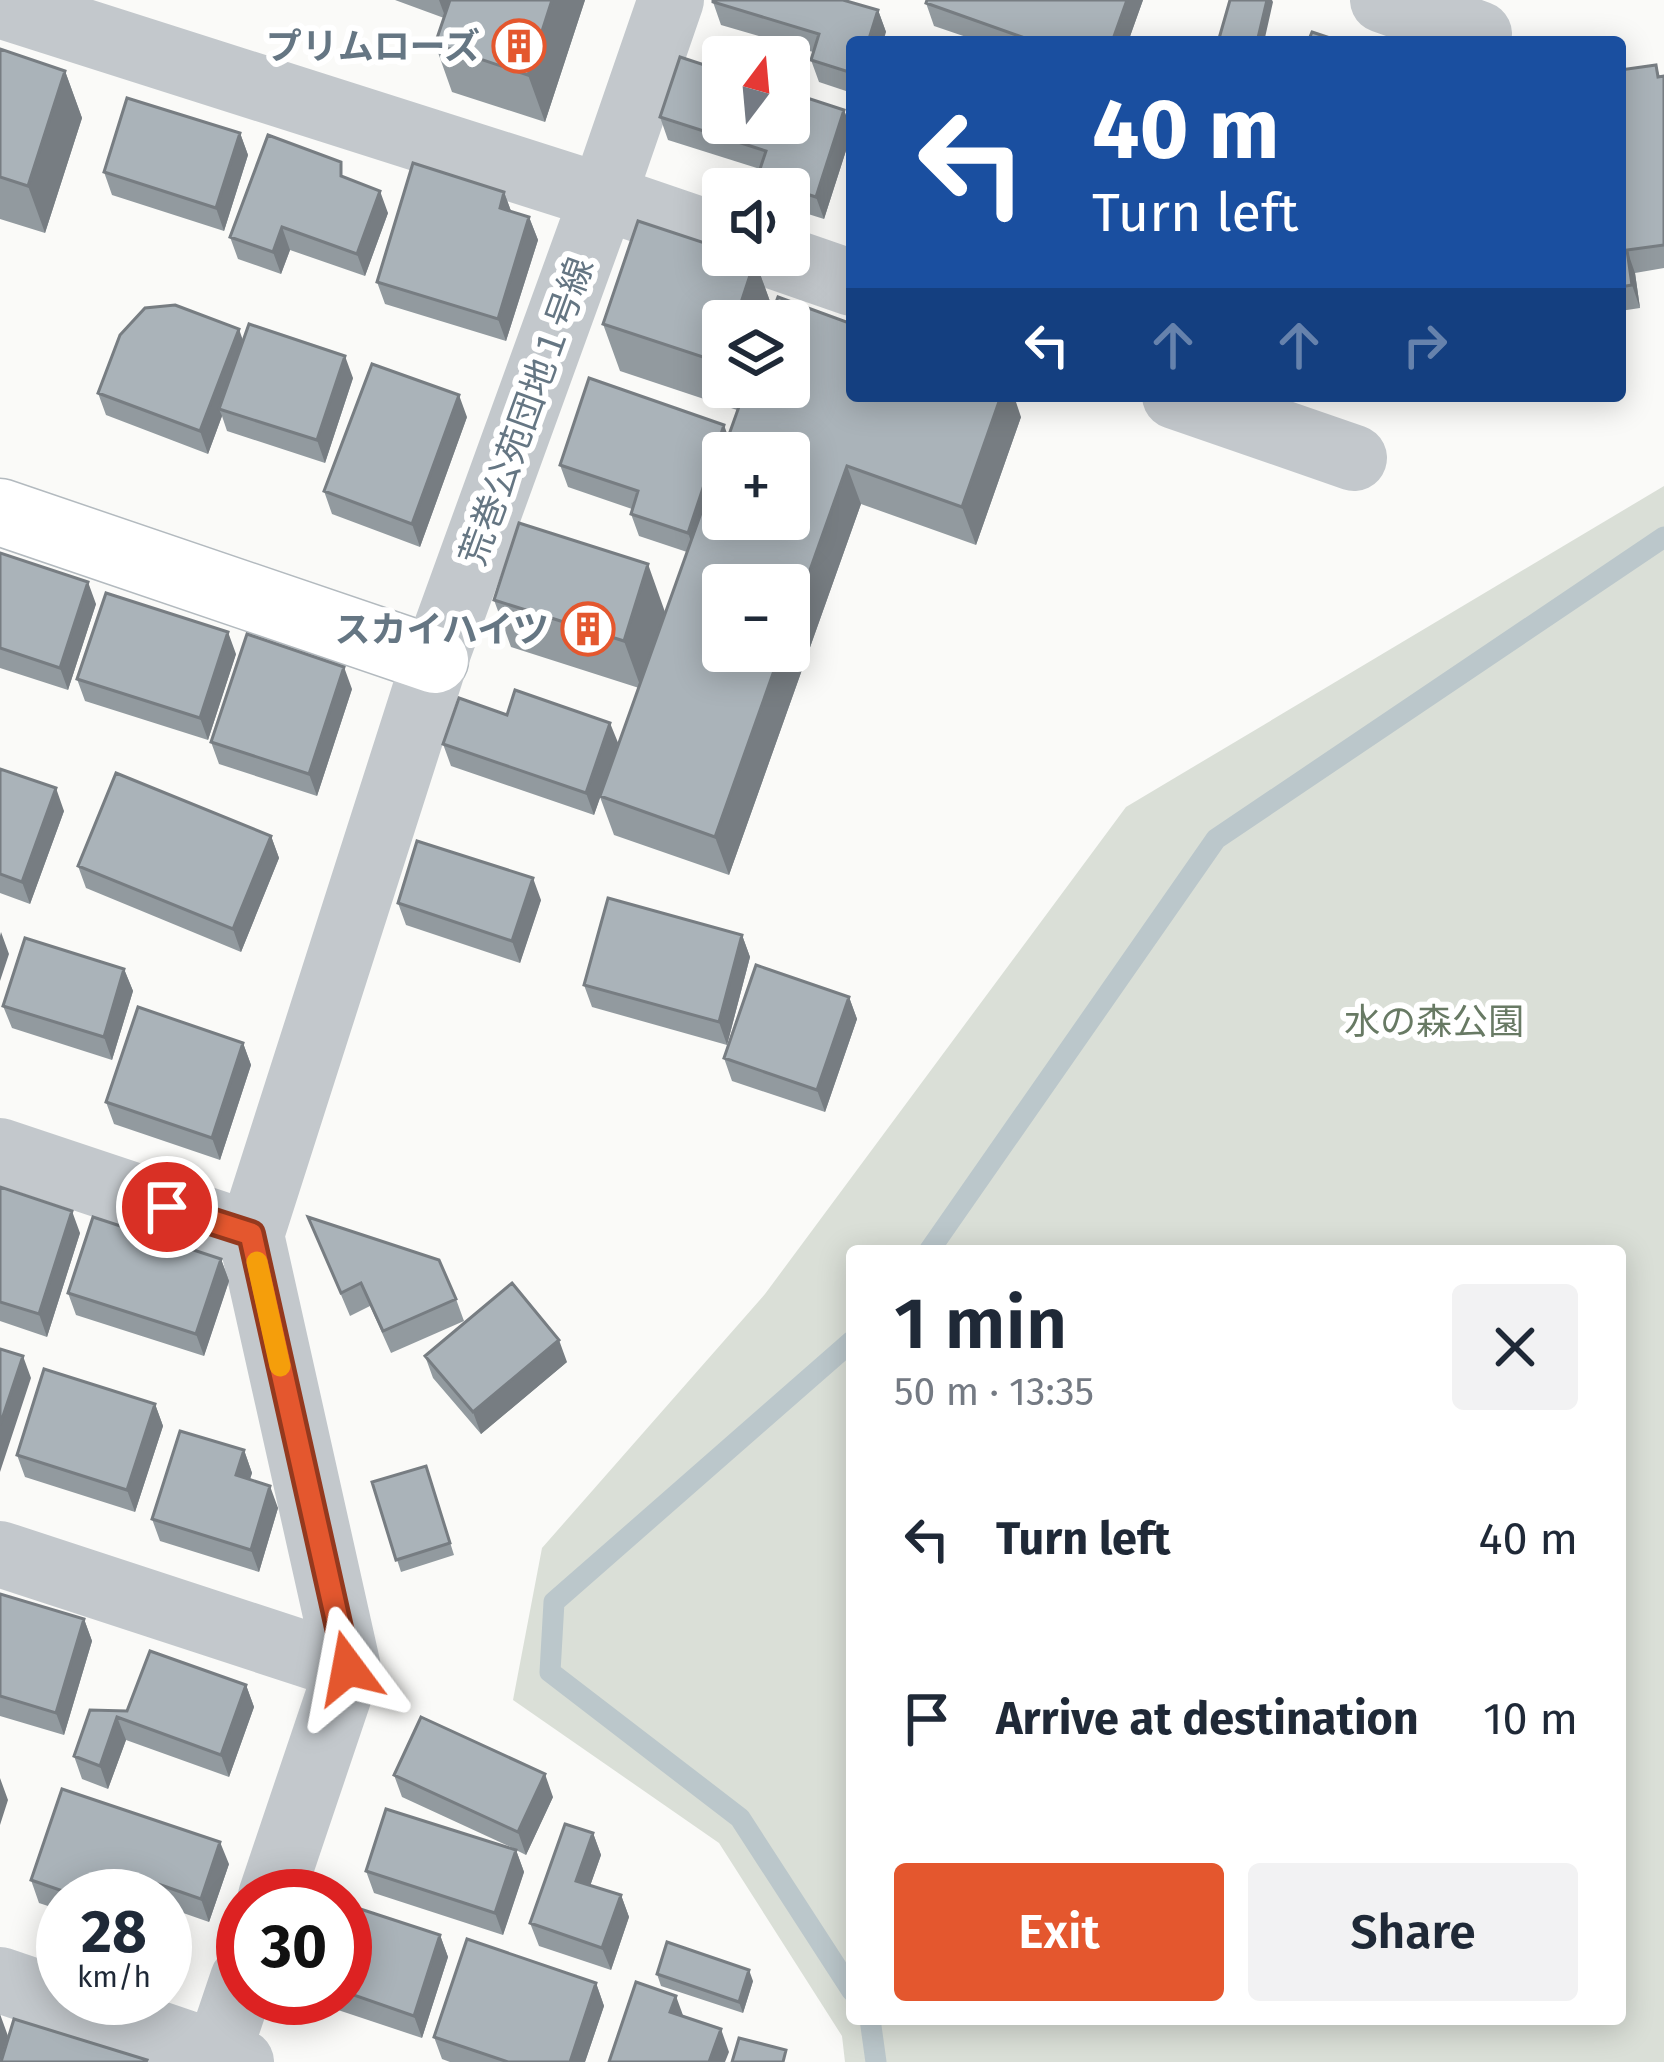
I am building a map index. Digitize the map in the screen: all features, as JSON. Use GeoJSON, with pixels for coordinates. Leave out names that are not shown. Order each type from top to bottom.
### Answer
{"type":"FeatureCollection","features":[{"type":"Feature","properties":{"kind":"street","name":"荒巻公苑団地１号線"},"geometry":{"type":"LineString","coordinates":[[251,1234],[435,660],[671,0]]}},
{"type":"Feature","properties":{"kind":"street"},"geometry":{"type":"LineString","coordinates":[[1383,0],[1479,34]]}},
{"type":"Feature","properties":{"kind":"street"},"geometry":{"type":"LineString","coordinates":[[0,5],[702,231]]}},
{"type":"Feature","properties":{"kind":"street"},"geometry":{"type":"LineString","coordinates":[[810,269],[846,282]]}},
{"type":"Feature","properties":{"kind":"street"},"geometry":{"type":"LineString","coordinates":[[1192,402],[1354,458]]}},
{"type":"Feature","properties":{"kind":"street"},"geometry":{"type":"LineString","coordinates":[[0,512],[435,660]]}},
{"type":"Feature","properties":{"kind":"street"},"geometry":{"type":"LineString","coordinates":[[0,1151],[251,1234],[348,1668],[280,1869]]}},
{"type":"Feature","properties":{"kind":"street"},"geometry":{"type":"LineString","coordinates":[[0,1554],[348,1668]]}},
{"type":"Feature","properties":{"kind":"street"},"geometry":{"type":"LineString","coordinates":[[0,1980],[225,2059],[233,2025]]}},
{"type":"Feature","properties":{"kind":"green space","name":"水の森公園"},"geometry":{"type":"Polygon","coordinates":[[[1664,486],[1664,2062],[845,2062],[842,2036],[719,1843],[513,1700],[542,1548],[765,1294],[1126,807],[1664,486]]]}},
{"type":"Feature","properties":{"kind":"building"},"geometry":{"type":"Polygon","coordinates":[[[450,0],[552,0],[528,75],[435,44],[450,0]]]}},
{"type":"Feature","properties":{"kind":"building"},"geometry":{"type":"Polygon","coordinates":[[[843,0],[878,10],[870,36],[846,36],[846,71],[811,60],[819,34],[713,2],[843,0]]]}},
{"type":"Feature","properties":{"kind":"building"},"geometry":{"type":"Polygon","coordinates":[[[1127,0],[1114,36],[1019,36],[926,3],[1127,0]]]}},
{"type":"Feature","properties":{"kind":"building"},"geometry":{"type":"Polygon","coordinates":[[[1230,0],[1267,0],[1258,36],[1220,36],[1230,0]]]}},
{"type":"Feature","properties":{"kind":"building"},"geometry":{"type":"Polygon","coordinates":[[[0,49],[65,71],[28,186],[0,177],[0,49]]]}},
{"type":"Feature","properties":{"kind":"building"},"geometry":{"type":"Polygon","coordinates":[[[680,57],[702,64],[702,130],[660,117],[680,57]]]}},
{"type":"Feature","properties":{"kind":"building"},"geometry":{"type":"Polygon","coordinates":[[[1656,65],[1658,77],[1664,76],[1664,245],[1627,250],[1632,285],[1626,286],[1626,69],[1656,65]]]}},
{"type":"Feature","properties":{"kind":"building"},"geometry":{"type":"Polygon","coordinates":[[[127,98],[240,133],[216,208],[104,172],[127,98]]]}},
{"type":"Feature","properties":{"kind":"building"},"geometry":{"type":"Polygon","coordinates":[[[810,99],[844,110],[816,197],[810,195],[810,168],[760,168],[766,151],[744,144],[810,144],[810,99]]]}},
{"type":"Feature","properties":{"kind":"building"},"geometry":{"type":"Polygon","coordinates":[[[268,135],[341,162],[341,176],[380,191],[357,254],[282,227],[273,252],[230,237],[268,135]]]}},
{"type":"Feature","properties":{"kind":"building"},"geometry":{"type":"Polygon","coordinates":[[[413,163],[504,192],[500,208],[529,217],[498,319],[377,282],[413,163]]]}},
{"type":"Feature","properties":{"kind":"building"},"geometry":{"type":"Polygon","coordinates":[[[638,221],[702,242],[702,276],[750,276],[742,300],[702,300],[702,357],[603,324],[638,221]]]}},
{"type":"Feature","properties":{"kind":"building"},"geometry":{"type":"Polygon","coordinates":[[[175,305],[239,329],[200,431],[98,393],[120,335],[145,308],[175,305]]]}},
{"type":"Feature","properties":{"kind":"building"},"geometry":{"type":"Polygon","coordinates":[[[810,309],[846,322],[846,402],[999,402],[962,507],[847,466],[810,570],[810,564],[702,564],[702,672],[774,672],[715,837],[600,796],[702,510],[702,540],[810,540],[810,432],[730,432],[739,408],[810,408],[810,309]]]}},
{"type":"Feature","properties":{"kind":"building"},"geometry":{"type":"Polygon","coordinates":[[[249,324],[345,356],[317,440],[219,409],[249,324]]]}},
{"type":"Feature","properties":{"kind":"building"},"geometry":{"type":"Polygon","coordinates":[[[372,364],[459,395],[412,524],[324,491],[372,364]]]}},
{"type":"Feature","properties":{"kind":"building"},"geometry":{"type":"Polygon","coordinates":[[[589,378],[724,425],[722,432],[702,432],[702,491],[688,533],[631,514],[638,491],[560,465],[589,378]]]}},
{"type":"Feature","properties":{"kind":"building"},"geometry":{"type":"Polygon","coordinates":[[[519,523],[648,564],[624,641],[494,600],[519,523]]]}},
{"type":"Feature","properties":{"kind":"building"},"geometry":{"type":"Polygon","coordinates":[[[0,553],[88,582],[60,668],[0,648],[0,553]]]}},
{"type":"Feature","properties":{"kind":"building"},"geometry":{"type":"Polygon","coordinates":[[[106,593],[228,632],[200,718],[77,679],[106,593]]]}},
{"type":"Feature","properties":{"kind":"building"},"geometry":{"type":"Polygon","coordinates":[[[247,634],[344,667],[309,774],[211,742],[247,634]]]}},
{"type":"Feature","properties":{"kind":"building"},"geometry":{"type":"Polygon","coordinates":[[[515,690],[610,723],[586,793],[443,744],[459,698],[507,715],[515,690]]]}},
{"type":"Feature","properties":{"kind":"building"},"geometry":{"type":"Polygon","coordinates":[[[0,769],[56,788],[22,882],[0,874],[0,769]]]}},
{"type":"Feature","properties":{"kind":"building"},"geometry":{"type":"Polygon","coordinates":[[[116,773],[271,836],[233,929],[78,866],[116,773]]]}},
{"type":"Feature","properties":{"kind":"building"},"geometry":{"type":"Polygon","coordinates":[[[417,841],[533,878],[512,941],[398,903],[417,841]]]}},
{"type":"Feature","properties":{"kind":"building"},"geometry":{"type":"Polygon","coordinates":[[[608,898],[742,935],[719,1022],[584,985],[608,898]]]}},
{"type":"Feature","properties":{"kind":"building"},"geometry":{"type":"Polygon","coordinates":[[[25,938],[124,969],[104,1037],[3,1006],[25,938]]]}},
{"type":"Feature","properties":{"kind":"building"},"geometry":{"type":"Polygon","coordinates":[[[756,965],[849,997],[817,1090],[724,1058],[756,965]]]}},
{"type":"Feature","properties":{"kind":"building"},"geometry":{"type":"Polygon","coordinates":[[[138,1007],[243,1043],[212,1138],[106,1102],[138,1007]]]}},
{"type":"Feature","properties":{"kind":"building"},"geometry":{"type":"Polygon","coordinates":[[[0,1187],[72,1211],[39,1314],[0,1302],[0,1187]]]}},
{"type":"Feature","properties":{"kind":"building"},"geometry":{"type":"Polygon","coordinates":[[[93,1217],[221,1259],[196,1334],[68,1293],[93,1217]]]}},
{"type":"Feature","properties":{"kind":"building"},"geometry":{"type":"Polygon","coordinates":[[[308,1217],[439,1260],[456,1299],[383,1331],[361,1283],[341,1293],[308,1217]]]}},
{"type":"Feature","properties":{"kind":"building"},"geometry":{"type":"Polygon","coordinates":[[[512,1283],[559,1340],[473,1412],[425,1356],[512,1283]]]}},
{"type":"Feature","properties":{"kind":"building"},"geometry":{"type":"Polygon","coordinates":[[[0,1349],[23,1356],[0,1425],[0,1349]]]}},
{"type":"Feature","properties":{"kind":"building"},"geometry":{"type":"Polygon","coordinates":[[[44,1369],[155,1404],[127,1490],[17,1455],[44,1369]]]}},
{"type":"Feature","properties":{"kind":"building"},"geometry":{"type":"Polygon","coordinates":[[[180,1431],[244,1450],[236,1475],[270,1486],[251,1550],[152,1519],[180,1431]]]}},
{"type":"Feature","properties":{"kind":"building"},"geometry":{"type":"Polygon","coordinates":[[[426,1466],[450,1543],[396,1560],[372,1482],[426,1466]]]}},
{"type":"Feature","properties":{"kind":"building"},"geometry":{"type":"Polygon","coordinates":[[[0,1594],[84,1619],[56,1713],[0,1696],[0,1594]]]}},
{"type":"Feature","properties":{"kind":"building"},"geometry":{"type":"Polygon","coordinates":[[[150,1651],[246,1685],[221,1755],[117,1717],[100,1766],[74,1756],[90,1710],[127,1711],[150,1651]]]}},
{"type":"Feature","properties":{"kind":"building"},"geometry":{"type":"Polygon","coordinates":[[[421,1717],[545,1774],[518,1832],[394,1775],[421,1717]]]}},
{"type":"Feature","properties":{"kind":"building"},"geometry":{"type":"Polygon","coordinates":[[[62,1789],[220,1842],[201,1899],[192,1896],[192,1869],[36,1869],[36,1882],[31,1880],[62,1789]]]}},
{"type":"Feature","properties":{"kind":"building"},"geometry":{"type":"Polygon","coordinates":[[[386,1809],[516,1850],[495,1913],[367,1869],[386,1809]]]}},
{"type":"Feature","properties":{"kind":"building"},"geometry":{"type":"Polygon","coordinates":[[[565,1824],[593,1833],[576,1881],[621,1895],[602,1948],[530,1923],[565,1824]]]}},
{"type":"Feature","properties":{"kind":"building"},"geometry":{"type":"Polygon","coordinates":[[[372,1913],[440,1935],[414,2016],[372,2001],[372,1913]]]}},
{"type":"Feature","properties":{"kind":"building"},"geometry":{"type":"Polygon","coordinates":[[[467,1939],[596,1983],[570,2062],[508,2062],[434,2037],[467,1939]]]}},
{"type":"Feature","properties":{"kind":"building"},"geometry":{"type":"Polygon","coordinates":[[[667,1942],[749,1970],[739,2002],[657,1974],[667,1942]]]}},
{"type":"Feature","properties":{"kind":"building"},"geometry":{"type":"Polygon","coordinates":[[[636,1982],[676,1996],[670,2012],[721,2029],[709,2062],[609,2062],[636,1982]]]}},
{"type":"Feature","properties":{"kind":"building"},"geometry":{"type":"Polygon","coordinates":[[[14,2019],[147,2060],[1,2062],[14,2019]]]}},
{"type":"Feature","properties":{"kind":"building"},"geometry":{"type":"Polygon","coordinates":[[[739,2038],[786,2050],[783,2062],[732,2062],[739,2038]]]}},
{"type":"Feature","properties":{"kind":"waterway"},"geometry":{"type":"LineString","coordinates":[[933,1245],[1216,839],[1664,537]]}},
{"type":"Feature","properties":{"kind":"waterway"},"geometry":{"type":"LineString","coordinates":[[846,1346],[554,1602],[550,1672],[740,1818],[846,1982]]}},
{"type":"Feature","properties":{"kind":"waterway"},"geometry":{"type":"LineString","coordinates":[[871,2025],[876,2062]]}},
{"type":"Feature","properties":{"kind":"slow traffic"},"geometry":{"type":"LineString","coordinates":[[257,1262],[280,1366]]}},
{"type":"Feature","properties":{"kind":"place","name":"プリムローズ"},"geometry":{"type":"Point","coordinates":[519,46]}},
{"type":"Feature","properties":{"kind":"place","name":"スカイハイツ"},"geometry":{"type":"Point","coordinates":[588,629]}},
{"type":"Feature","properties":{"kind":"route"},"geometry":{"type":"LineString","coordinates":[[167,1207],[251,1234],[348,1668]]}}]}
